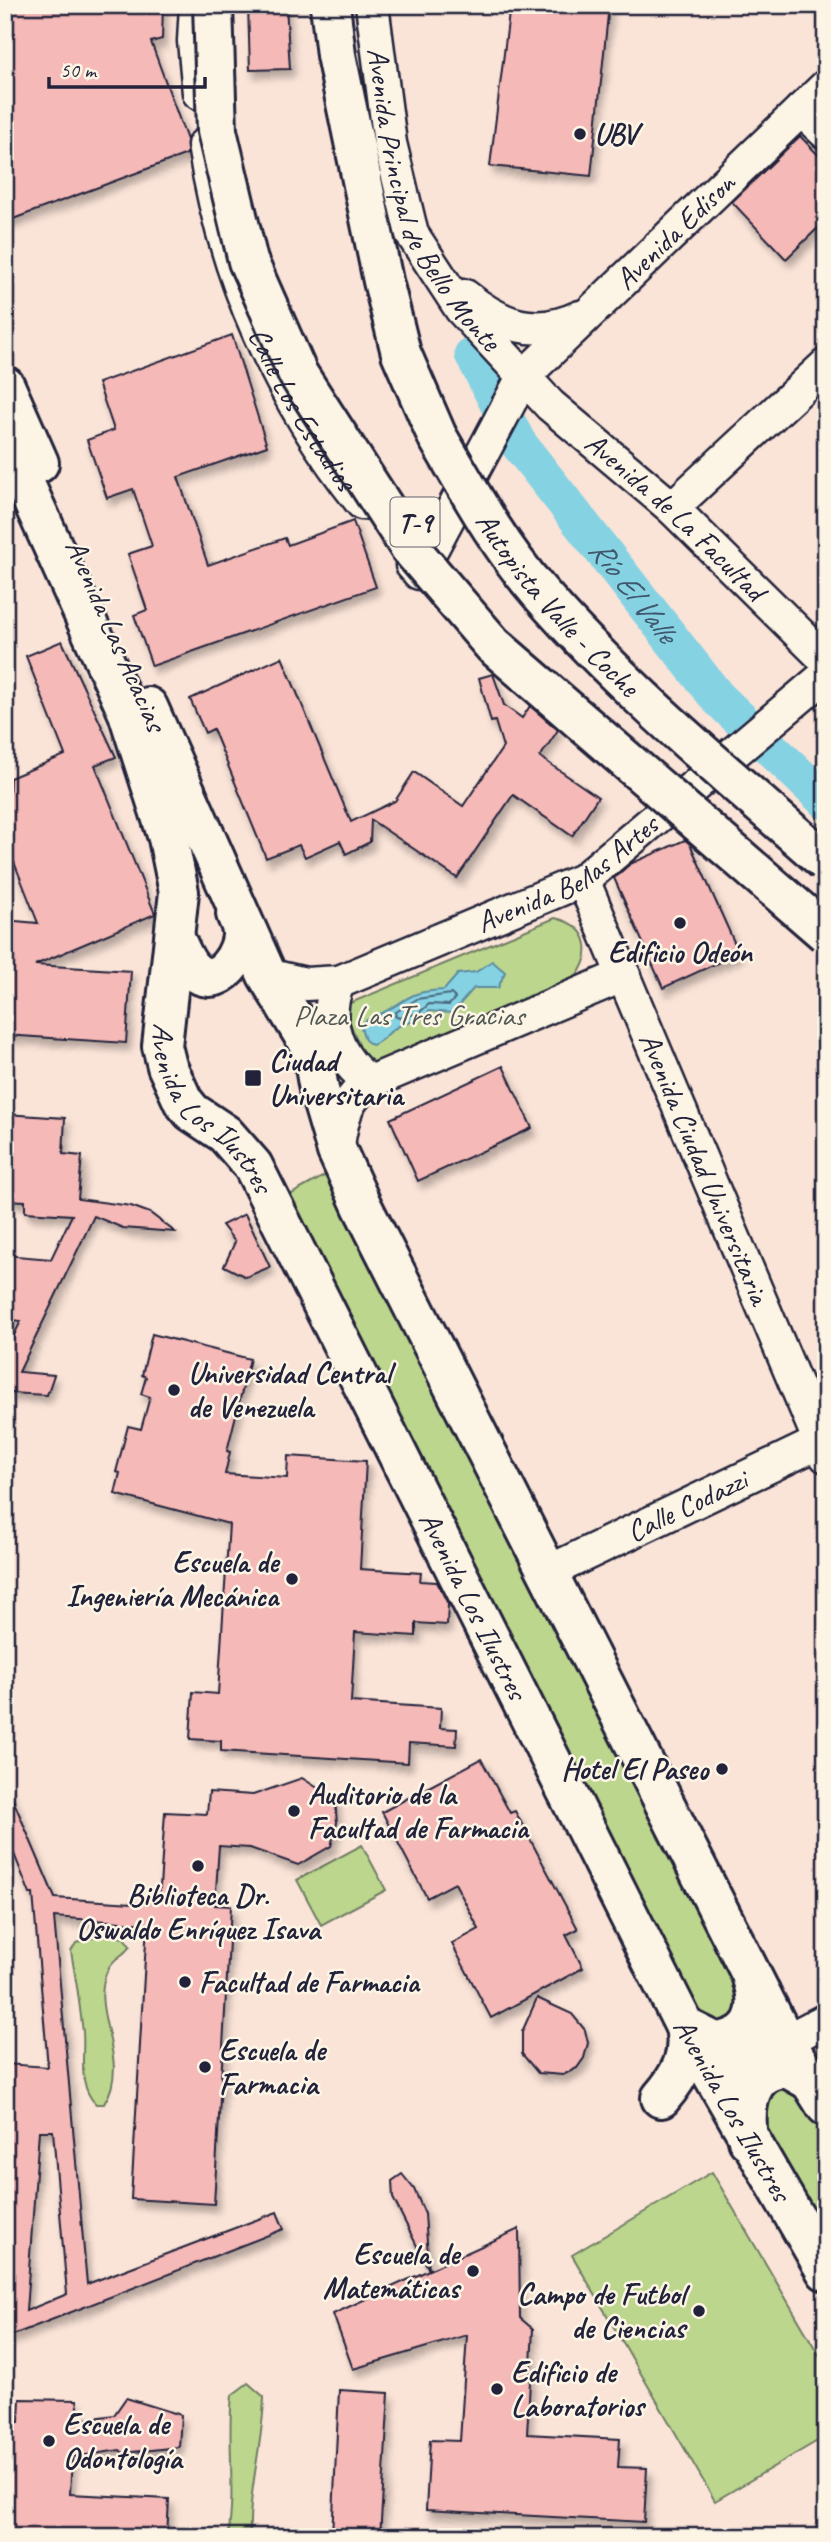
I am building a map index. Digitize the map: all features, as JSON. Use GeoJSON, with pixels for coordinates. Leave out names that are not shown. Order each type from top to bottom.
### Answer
{"type":"FeatureCollection","features":[{"type":"Feature","properties":{"kind":"main road"},"geometry":{"type":"LineString","coordinates":[[213,5],[217,131],[248,261],[298,374],[410,548],[494,645],[826,933]]}},
{"type":"Feature","properties":{"kind":"main road","name":"T-9"},"geometry":{"type":"LineString","coordinates":[[231,5],[239,126],[267,254],[313,371],[363,455],[467,589],[826,901]]}},
{"type":"Feature","properties":{"kind":"main road","name":"Autopista Valle - Coche"},"geometry":{"type":"LineString","coordinates":[[330,5],[336,55],[383,281],[401,353],[437,436],[488,523],[538,591],[588,644],[691,742],[826,862]]}},
{"type":"Feature","properties":{"kind":"main road","name":"Autopista Valle - Coche"},"geometry":{"type":"LineString","coordinates":[[383,281],[412,329],[449,414],[500,500],[550,569],[704,720],[826,829]]}},
{"type":"Feature","properties":{"kind":"main road","name":"Avenida Las Acacias"},"geometry":{"type":"LineString","coordinates":[[5,386],[226,883]]}},
{"type":"Feature","properties":{"kind":"main road","name":"Avenida Las Acacias"},"geometry":{"type":"LineString","coordinates":[[5,440],[128,713],[174,865],[179,892],[176,941]]}},
{"type":"Feature","properties":{"kind":"main road"},"geometry":{"type":"LineString","coordinates":[[176,941],[186,961],[199,974],[216,976],[227,970],[238,952],[242,930],[226,883]]}},
{"type":"Feature","properties":{"kind":"main road"},"geometry":{"type":"LineString","coordinates":[[226,883],[267,975],[312,1049],[318,1090],[337,1151],[362,1206],[785,2041],[819,2094]]}},
{"type":"Feature","properties":{"kind":"main road","name":"Avenida Los Ilustres"},"geometry":{"type":"LineString","coordinates":[[176,941],[162,1046],[174,1084],[192,1112],[225,1134],[253,1166],[684,2027],[826,2271]]}},
{"type":"Feature","properties":{"kind":"main road"},"geometry":{"type":"LineString","coordinates":[[684,2027],[715,2042],[738,2035],[750,2025],[758,2010],[751,1974]]}},
{"type":"Feature","properties":{"kind":"main road"},"geometry":{"type":"LineString","coordinates":[[661,2098],[675,2082],[688,2051],[684,2027]]}},
{"type":"Feature","properties":{"kind":"main road"},"geometry":{"type":"LineString","coordinates":[[748,2140],[745,2122],[750,2092],[763,2074],[787,2068],[819,2094]]}},
{"type":"Feature","properties":{"kind":"street","name":"Calle Los Estadios"},"geometry":{"type":"LineString","coordinates":[[196,5],[194,41],[200,113],[212,199],[254,324],[311,433],[419,573],[523,377]]}},
{"type":"Feature","properties":{"kind":"street","name":"Avenida Principal de Bello Monte"},"geometry":{"type":"LineString","coordinates":[[372,5],[390,143],[412,234],[461,309],[523,377]]}},
{"type":"Feature","properties":{"kind":"street","name":"Avenida Edison"},"geometry":{"type":"LineString","coordinates":[[523,377],[826,86]]}},
{"type":"Feature","properties":{"kind":"street"},"geometry":{"type":"LineString","coordinates":[[801,110],[826,133]]}},
{"type":"Feature","properties":{"kind":"street"},"geometry":{"type":"LineString","coordinates":[[438,273],[481,309],[500,320],[537,330],[559,327],[591,312]]}},
{"type":"Feature","properties":{"kind":"street"},"geometry":{"type":"LineString","coordinates":[[672,508],[826,365]]}},
{"type":"Feature","properties":{"kind":"street","name":"Avenida de La Facultad"},"geometry":{"type":"LineString","coordinates":[[523,377],[550,405],[672,508],[826,660]]}},
{"type":"Feature","properties":{"kind":"street"},"geometry":{"type":"LineString","coordinates":[[782,615],[826,632]]}},
{"type":"Feature","properties":{"kind":"street"},"geometry":{"type":"LineString","coordinates":[[782,615],[797,649],[799,663],[792,705]]}},
{"type":"Feature","properties":{"kind":"street","name":"Avenida Bellas Artes"},"geometry":{"type":"LineString","coordinates":[[267,975],[306,984],[339,982],[583,880],[826,675]]}},
{"type":"Feature","properties":{"kind":"street","name":"Avenida Ciudad Universitaria"},"geometry":{"type":"LineString","coordinates":[[583,880],[824,1446]]}},
{"type":"Feature","properties":{"kind":"street"},"geometry":{"type":"LineString","coordinates":[[337,1151],[342,1124],[351,1100],[355,1092],[371,1082],[624,975]]}},
{"type":"Feature","properties":{"kind":"street"},"geometry":{"type":"LineString","coordinates":[[339,982],[331,998],[330,1011],[335,1033],[342,1054],[354,1071],[371,1082]]}},
{"type":"Feature","properties":{"kind":"street","name":"Calle Codazzi"},"geometry":{"type":"LineString","coordinates":[[548,1572],[824,1446]]}},
{"type":"Feature","properties":{"kind":"street"},"geometry":{"type":"LineString","coordinates":[[713,2079],[826,2020]]}},
{"type":"Feature","properties":{"kind":"green space","name":"Plaza Las Tres Gracias"},"geometry":{"type":"Polygon","coordinates":[[[555,918],[577,928],[586,944],[584,963],[571,983],[368,1067],[343,1006],[555,918]]]}},
{"type":"Feature","properties":{"kind":"green space"},"geometry":{"type":"Polygon","coordinates":[[[335,1170],[741,1993],[751,2019],[712,2042],[288,1196],[335,1170]]]}},
{"type":"Feature","properties":{"kind":"green space"},"geometry":{"type":"Polygon","coordinates":[[[362,1845],[386,1890],[321,1925],[297,1880],[362,1845]]]}},
{"type":"Feature","properties":{"kind":"green space"},"geometry":{"type":"Polygon","coordinates":[[[105,1934],[124,1938],[130,1946],[110,1965],[103,1985],[105,2018],[114,2070],[112,2087],[104,2104],[96,2104],[86,2089],[84,2080],[83,2032],[71,1951],[76,1943],[105,1934]]]}},
{"type":"Feature","properties":{"kind":"green space"},"geometry":{"type":"Polygon","coordinates":[[[763,2074],[826,2108],[826,2271],[745,2122],[763,2074]]]}},
{"type":"Feature","properties":{"kind":"green space","name":"Campo de Futbol de Ciencias"},"geometry":{"type":"Polygon","coordinates":[[[712,2172],[826,2367],[826,2436],[715,2501],[572,2255],[712,2172]]]}},
{"type":"Feature","properties":{"kind":"green space"},"geometry":{"type":"Polygon","coordinates":[[[248,2383],[264,2397],[251,2501],[250,2537],[228,2537],[232,2395],[248,2383]]]}},
{"type":"Feature","properties":{"kind":"water"},"geometry":{"type":"Polygon","coordinates":[[[492,961],[505,972],[498,988],[474,988],[452,1013],[429,1011],[419,1019],[395,1028],[376,1044],[372,1045],[365,1040],[360,1024],[363,1022],[416,994],[444,990],[458,974],[476,972],[492,961]]]}},
{"type":"Feature","properties":{"kind":"building"},"geometry":{"type":"Polygon","coordinates":[[[5,5],[163,5],[162,39],[151,42],[187,140],[187,154],[5,222],[5,5]]]}},
{"type":"Feature","properties":{"kind":"building"},"geometry":{"type":"Polygon","coordinates":[[[248,5],[286,5],[290,69],[250,70],[248,5]]]}},
{"type":"Feature","properties":{"kind":"building"},"geometry":{"type":"Polygon","coordinates":[[[510,5],[609,5],[591,176],[490,166],[510,5]]]}},
{"type":"Feature","properties":{"kind":"building"},"geometry":{"type":"Polygon","coordinates":[[[800,136],[826,163],[826,220],[786,259],[732,202],[800,136]]]}},
{"type":"Feature","properties":{"kind":"building"},"geometry":{"type":"Polygon","coordinates":[[[232,335],[267,446],[178,477],[208,565],[285,538],[288,545],[353,521],[376,587],[152,666],[134,615],[147,610],[128,554],[152,546],[133,489],[107,498],[87,440],[114,430],[98,383],[232,335]]]}},
{"type":"Feature","properties":{"kind":"building"},"geometry":{"type":"Polygon","coordinates":[[[62,641],[116,757],[95,765],[155,914],[35,965],[131,971],[126,1043],[5,1035],[5,920],[38,923],[14,862],[5,855],[5,801],[9,801],[10,778],[65,755],[26,656],[62,641]]]}},
{"type":"Feature","properties":{"kind":"building"},"geometry":{"type":"Polygon","coordinates":[[[282,657],[351,822],[395,801],[414,772],[463,806],[503,747],[495,721],[491,722],[479,678],[493,674],[504,705],[522,718],[530,706],[558,730],[540,757],[598,797],[572,836],[513,795],[457,878],[371,820],[370,842],[346,854],[340,841],[305,857],[299,845],[266,858],[213,729],[205,733],[190,699],[282,657]]]}},
{"type":"Feature","properties":{"kind":"building","name":"Edificio Odeón"},"geometry":{"type":"Polygon","coordinates":[[[685,840],[690,844],[739,953],[663,988],[614,878],[630,864],[685,840]]]}},
{"type":"Feature","properties":{"kind":"building"},"geometry":{"type":"Polygon","coordinates":[[[503,1066],[532,1128],[418,1181],[390,1119],[503,1066]]]}},
{"type":"Feature","properties":{"kind":"building"},"geometry":{"type":"Polygon","coordinates":[[[5,1114],[65,1118],[63,1154],[82,1156],[78,1199],[131,1206],[150,1213],[175,1232],[123,1228],[94,1216],[19,1372],[54,1375],[47,1395],[9,1393],[5,1401],[5,1353],[21,1321],[5,1319],[5,1255],[51,1259],[72,1215],[25,1212],[25,1201],[5,1200],[5,1114]]]}},
{"type":"Feature","properties":{"kind":"building"},"geometry":{"type":"Polygon","coordinates":[[[245,1214],[270,1267],[246,1277],[224,1266],[235,1242],[222,1225],[245,1214]]]}},
{"type":"Feature","properties":{"kind":"building"},"geometry":{"type":"Polygon","coordinates":[[[152,1334],[250,1359],[227,1451],[230,1452],[225,1474],[287,1478],[288,1456],[366,1461],[360,1569],[421,1573],[420,1581],[437,1582],[448,1604],[447,1625],[416,1623],[416,1636],[355,1632],[351,1702],[441,1708],[440,1728],[457,1729],[456,1746],[409,1743],[408,1763],[221,1751],[221,1741],[190,1739],[193,1692],[218,1694],[229,1524],[115,1494],[120,1473],[116,1472],[128,1426],[141,1429],[150,1397],[141,1394],[146,1377],[142,1375],[152,1334]]]}},
{"type":"Feature","properties":{"kind":"building"},"geometry":{"type":"Polygon","coordinates":[[[481,1759],[510,1813],[515,1811],[578,1929],[566,1935],[583,1968],[491,2018],[452,1944],[479,1929],[455,1883],[427,1898],[382,1812],[481,1759]]]}},
{"type":"Feature","properties":{"kind":"building"},"geometry":{"type":"Polygon","coordinates":[[[302,1778],[335,1799],[337,1823],[331,1846],[298,1865],[250,1848],[219,1846],[215,1905],[231,1906],[214,2204],[131,2199],[147,1924],[54,1917],[87,2284],[277,2212],[284,2229],[5,2338],[5,2064],[48,2067],[33,1894],[30,1894],[5,1831],[5,1781],[55,1898],[148,1904],[148,1901],[159,1902],[165,1812],[207,1814],[209,1792],[253,1795],[302,1778]],[[39,2131],[26,2311],[67,2294],[53,2131],[39,2131]]]}},
{"type":"Feature","properties":{"kind":"building"},"geometry":{"type":"Polygon","coordinates":[[[537,1998],[572,2014],[585,2030],[588,2043],[584,2058],[577,2068],[563,2075],[538,2073],[522,2054],[522,2032],[537,1998]]]}},
{"type":"Feature","properties":{"kind":"building"},"geometry":{"type":"Polygon","coordinates":[[[402,2174],[414,2189],[425,2214],[429,2270],[393,2198],[392,2181],[402,2174]]]}},
{"type":"Feature","properties":{"kind":"building","name":"Edificio de Laboratorios"},"geometry":{"type":"Polygon","coordinates":[[[519,2229],[520,2318],[533,2329],[527,2434],[620,2439],[618,2467],[647,2468],[644,2522],[426,2510],[430,2440],[460,2441],[467,2335],[353,2369],[333,2314],[519,2229]]]}},
{"type":"Feature","properties":{"kind":"building"},"geometry":{"type":"Polygon","coordinates":[[[339,2390],[389,2393],[380,2537],[332,2537],[339,2390]]]}},
{"type":"Feature","properties":{"kind":"building"},"geometry":{"type":"Polygon","coordinates":[[[126,2398],[181,2415],[179,2447],[123,2453],[120,2450],[72,2457],[70,2494],[169,2499],[167,2537],[5,2537],[10,2422],[19,2422],[20,2399],[77,2400],[80,2420],[114,2415],[126,2398]]]}},
{"type":"Feature","properties":{"kind":"waterway","name":"Río El Valle"},"geometry":{"type":"LineString","coordinates":[[473,354],[518,443],[717,697],[826,801]]}},
{"type":"Feature","properties":{"kind":"place","name":"UBV"},"geometry":{"type":"Point","coordinates":[580,134]}},
{"type":"Feature","properties":{"kind":"place","name":"Edificio Odeón"},"geometry":{"type":"Point","coordinates":[680,923]}},
{"type":"Feature","properties":{"kind":"place","name":"Ciudad Universitaria"},"geometry":{"type":"Point","coordinates":[253,1078]}},
{"type":"Feature","properties":{"kind":"place","name":"Universidad Central de Venezuela"},"geometry":{"type":"Point","coordinates":[174,1390]}},
{"type":"Feature","properties":{"kind":"place","name":"Escuela de Ingeniería Mecánica"},"geometry":{"type":"Point","coordinates":[292,1579]}},
{"type":"Feature","properties":{"kind":"place","name":"Hotel El Paseo"},"geometry":{"type":"Point","coordinates":[722,1769]}},
{"type":"Feature","properties":{"kind":"place","name":"Auditorio de la Facultad de Farmacia"},"geometry":{"type":"Point","coordinates":[294,1811]}},
{"type":"Feature","properties":{"kind":"place","name":"Biblioteca Dr. Oswaldo Enríquez Isava"},"geometry":{"type":"Point","coordinates":[198,1866]}},
{"type":"Feature","properties":{"kind":"place","name":"Facultad de Farmacia"},"geometry":{"type":"Point","coordinates":[185,1982]}},
{"type":"Feature","properties":{"kind":"place","name":"Escuela de Farmacia"},"geometry":{"type":"Point","coordinates":[205,2067]}},
{"type":"Feature","properties":{"kind":"place","name":"Escuela de Matemáticas"},"geometry":{"type":"Point","coordinates":[473,2271]}},
{"type":"Feature","properties":{"kind":"place","name":"Campo de Futbol de Ciencias"},"geometry":{"type":"Point","coordinates":[699,2311]}},
{"type":"Feature","properties":{"kind":"place","name":"Edificio de Laboratorios"},"geometry":{"type":"Point","coordinates":[497,2389]}},
{"type":"Feature","properties":{"kind":"place","name":"Escuela de Odontología"},"geometry":{"type":"Point","coordinates":[49,2441]}}]}
